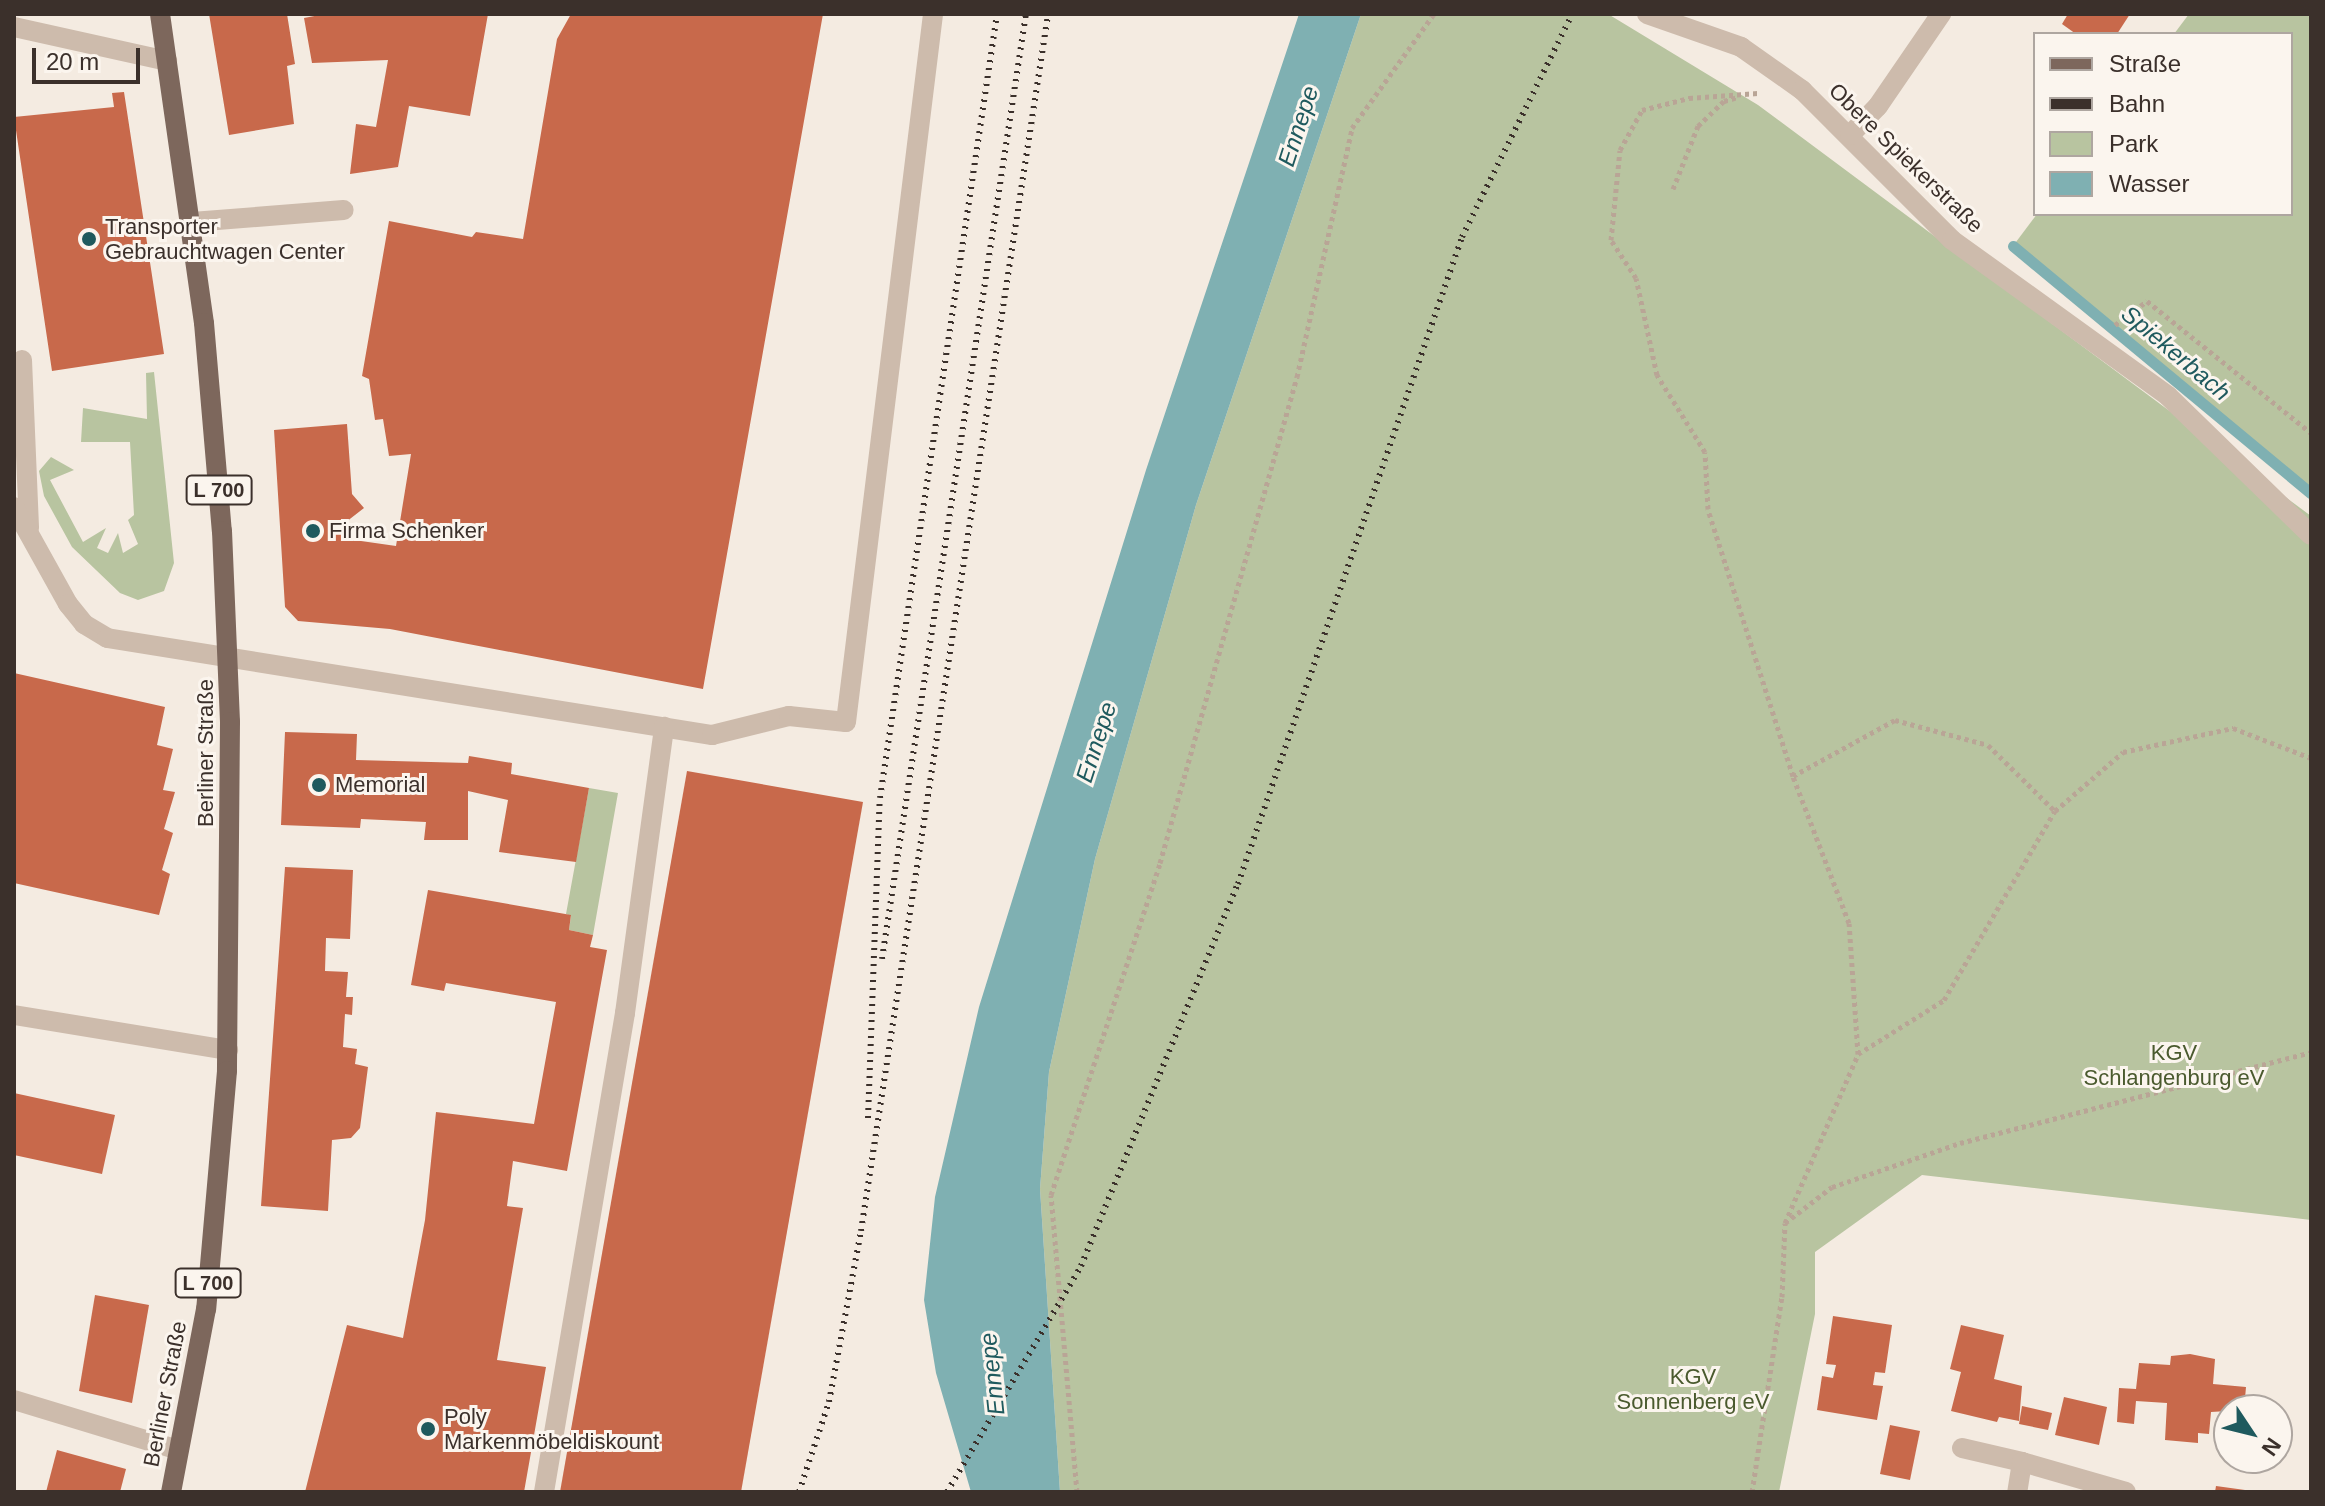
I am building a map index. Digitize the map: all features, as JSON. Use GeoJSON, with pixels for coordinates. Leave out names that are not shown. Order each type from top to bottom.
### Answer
{"type":"FeatureCollection","features":[{"type":"Feature","properties":{"kind":"main road","name":"Berliner Straße"},"geometry":{"type":"LineString","coordinates":[[160,14],[192,222],[230,658],[228,1050],[206,1309],[171,1492]]}},
{"type":"Feature","properties":{"kind":"street"},"geometry":{"type":"LineString","coordinates":[[14,507],[84,624],[107,638],[712,735],[789,716],[846,722],[933,14]]}},
{"type":"Feature","properties":{"kind":"street","name":"Obere Spiekerstraße"},"geometry":{"type":"LineString","coordinates":[[1647,14],[1689,20],[1741,47],[1802,90],[1952,240],[2095,340],[2168,396],[2311,535]]}},
{"type":"Feature","properties":{"kind":"street"},"geometry":{"type":"LineString","coordinates":[[1850,135],[1878,106],[1941,14]]}},
{"type":"Feature","properties":{"kind":"street"},"geometry":{"type":"LineString","coordinates":[[14,27],[167,61]]}},
{"type":"Feature","properties":{"kind":"street"},"geometry":{"type":"LineString","coordinates":[[192,222],[344,210]]}},
{"type":"Feature","properties":{"kind":"street"},"geometry":{"type":"LineString","coordinates":[[22,360],[19,386],[29,532]]}},
{"type":"Feature","properties":{"kind":"street"},"geometry":{"type":"LineString","coordinates":[[544,1492],[625,1013],[664,727]]}},
{"type":"Feature","properties":{"kind":"street"},"geometry":{"type":"LineString","coordinates":[[14,1015],[228,1050]]}},
{"type":"Feature","properties":{"kind":"street"},"geometry":{"type":"LineString","coordinates":[[14,1400],[179,1450]]}},
{"type":"Feature","properties":{"kind":"street"},"geometry":{"type":"LineString","coordinates":[[1962,1448],[2126,1492]]}},
{"type":"Feature","properties":{"kind":"street"},"geometry":{"type":"LineString","coordinates":[[2017,1492],[2022,1462]]}},
{"type":"Feature","properties":{"kind":"path"},"geometry":{"type":"LineString","coordinates":[[1077,1492],[1051,1195],[1177,803],[1297,377],[1352,128],[1434,14]]}},
{"type":"Feature","properties":{"kind":"path"},"geometry":{"type":"LineString","coordinates":[[1752,1492],[1782,1297],[1785,1223],[1858,1054],[1849,923],[1793,776],[1708,509],[1705,452],[1657,375],[1636,278],[1611,240],[1620,150],[1642,110],[1689,98],[1802,90]]}},
{"type":"Feature","properties":{"kind":"path"},"geometry":{"type":"LineString","coordinates":[[1673,189],[1698,126],[1724,101],[1750,94]]}},
{"type":"Feature","properties":{"kind":"path"},"geometry":{"type":"LineString","coordinates":[[2095,340],[2147,301],[2311,433]]}},
{"type":"Feature","properties":{"kind":"path"},"geometry":{"type":"LineString","coordinates":[[1793,776],[1895,720],[1988,745],[2055,811]]}},
{"type":"Feature","properties":{"kind":"path"},"geometry":{"type":"LineString","coordinates":[[1858,1054],[1944,1000],[2055,811],[2123,752],[2233,728],[2311,758]]}},
{"type":"Feature","properties":{"kind":"path"},"geometry":{"type":"LineString","coordinates":[[1785,1223],[1832,1187],[1960,1143],[2311,1052]]}},
{"type":"Feature","properties":{"kind":"green space"},"geometry":{"type":"Polygon","coordinates":[[[1361,14],[1608,14],[1758,105],[2311,516],[2311,1220],[1922,1175],[1815,1252],[1815,1314],[1779,1492],[1060,1492],[1040,1189],[1049,1072],[1095,859],[1196,505],[1361,14]]]}},
{"type":"Feature","properties":{"kind":"green space"},"geometry":{"type":"Polygon","coordinates":[[[2189,14],[2311,14],[2311,493],[2013,246],[2036,216],[2293,216],[2293,32],[2176,32],[2189,14]]]}},
{"type":"Feature","properties":{"kind":"green space"},"geometry":{"type":"Polygon","coordinates":[[[154,372],[174,563],[164,591],[138,600],[120,593],[72,547],[44,496],[39,471],[51,457],[74,470],[50,480],[83,542],[106,528],[97,548],[108,553],[118,533],[123,553],[138,544],[128,520],[134,515],[130,442],[81,442],[83,408],[147,419],[146,373],[154,372]]]}},
{"type":"Feature","properties":{"kind":"green space"},"geometry":{"type":"Polygon","coordinates":[[[589,788],[618,793],[593,935],[569,930],[571,916],[566,914],[589,788]]]}},
{"type":"Feature","properties":{"kind":"water","name":"Ennepe"},"geometry":{"type":"Polygon","coordinates":[[[1299,14],[1361,14],[1196,505],[1095,859],[1049,1072],[1040,1189],[1060,1492],[971,1492],[936,1373],[924,1300],[935,1197],[979,1007],[1146,470],[1299,14]]]}},
{"type":"Feature","properties":{"kind":"building"},"geometry":{"type":"Polygon","coordinates":[[[209,14],[287,14],[295,64],[287,66],[294,124],[229,135],[209,14]]]}},
{"type":"Feature","properties":{"kind":"building"},"geometry":{"type":"Polygon","coordinates":[[[325,14],[488,14],[470,116],[409,106],[398,167],[350,174],[356,124],[376,127],[388,60],[312,63],[304,18],[325,14]]]}},
{"type":"Feature","properties":{"kind":"building"},"geometry":{"type":"Polygon","coordinates":[[[571,14],[823,14],[703,689],[390,629],[298,621],[285,607],[274,430],[347,424],[352,494],[364,508],[346,522],[347,539],[396,546],[411,454],[389,456],[383,419],[375,420],[369,379],[362,376],[389,221],[472,237],[476,232],[523,239],[557,39],[571,14]]]}},
{"type":"Feature","properties":{"kind":"building"},"geometry":{"type":"Polygon","coordinates":[[[2068,14],[2130,14],[2118,32],[2073,32],[2062,24],[2068,14]]]}},
{"type":"Feature","properties":{"kind":"building","name":"Transporter Gebrauchtwagen Center"},"geometry":{"type":"Polygon","coordinates":[[[124,92],[164,354],[52,371],[14,117],[114,107],[112,93],[124,92]]]}},
{"type":"Feature","properties":{"kind":"building"},"geometry":{"type":"Polygon","coordinates":[[[14,673],[165,707],[157,745],[173,749],[163,790],[175,792],[164,829],[173,833],[162,870],[170,874],[159,915],[14,883],[14,673]]]}},
{"type":"Feature","properties":{"kind":"building"},"geometry":{"type":"Polygon","coordinates":[[[285,732],[357,734],[356,760],[468,763],[469,756],[512,763],[511,774],[589,788],[576,862],[499,852],[508,800],[468,791],[468,840],[424,840],[426,822],[361,819],[360,828],[281,825],[285,732]]]}},
{"type":"Feature","properties":{"kind":"building"},"geometry":{"type":"Polygon","coordinates":[[[687,771],[863,802],[741,1492],[560,1492],[687,771]]]}},
{"type":"Feature","properties":{"kind":"building"},"geometry":{"type":"Polygon","coordinates":[[[285,867],[353,870],[350,939],[326,938],[325,971],[348,972],[346,997],[353,997],[352,1015],[345,1014],[343,1047],[357,1049],[355,1064],[368,1067],[360,1128],[351,1138],[332,1140],[328,1211],[261,1206],[285,867]]]}},
{"type":"Feature","properties":{"kind":"building"},"geometry":{"type":"Polygon","coordinates":[[[428,890],[571,915],[569,930],[593,935],[590,947],[607,950],[567,1171],[513,1161],[507,1206],[523,1208],[497,1360],[546,1367],[524,1492],[305,1492],[347,1325],[403,1338],[425,1220],[436,1112],[534,1124],[556,1002],[446,983],[444,991],[411,985],[428,890]]]}},
{"type":"Feature","properties":{"kind":"building"},"geometry":{"type":"Polygon","coordinates":[[[14,1093],[115,1115],[102,1174],[14,1155],[14,1093]]]}},
{"type":"Feature","properties":{"kind":"building"},"geometry":{"type":"Polygon","coordinates":[[[95,1295],[149,1305],[132,1403],[79,1391],[95,1295]]]}},
{"type":"Feature","properties":{"kind":"building"},"geometry":{"type":"Polygon","coordinates":[[[1833,1316],[1892,1325],[1885,1373],[1875,1372],[1873,1385],[1883,1386],[1877,1420],[1817,1410],[1822,1376],[1833,1378],[1836,1365],[1826,1364],[1833,1316]]]}},
{"type":"Feature","properties":{"kind":"building"},"geometry":{"type":"Polygon","coordinates":[[[1961,1325],[2004,1335],[1994,1379],[2022,1386],[2019,1421],[1999,1417],[1997,1422],[1951,1411],[1961,1372],[1950,1369],[1961,1325]]]}},
{"type":"Feature","properties":{"kind":"building"},"geometry":{"type":"Polygon","coordinates":[[[2190,1354],[2215,1359],[2213,1384],[2246,1387],[2245,1394],[2213,1394],[2209,1434],[2198,1433],[2198,1443],[2165,1440],[2167,1403],[2136,1401],[2134,1424],[2117,1422],[2119,1388],[2136,1389],[2139,1363],[2170,1365],[2171,1356],[2190,1354]]]}},
{"type":"Feature","properties":{"kind":"building"},"geometry":{"type":"Polygon","coordinates":[[[2064,1397],[2107,1407],[2099,1445],[2055,1435],[2064,1397]]]}},
{"type":"Feature","properties":{"kind":"building"},"geometry":{"type":"Polygon","coordinates":[[[2022,1406],[2052,1413],[2048,1430],[2019,1424],[2022,1406]]]}},
{"type":"Feature","properties":{"kind":"building"},"geometry":{"type":"Polygon","coordinates":[[[1890,1425],[1920,1431],[1910,1480],[1880,1474],[1890,1425]]]}},
{"type":"Feature","properties":{"kind":"building"},"geometry":{"type":"Polygon","coordinates":[[[57,1450],[126,1469],[120,1492],[46,1492],[57,1450]]]}},
{"type":"Feature","properties":{"kind":"building"},"geometry":{"type":"Polygon","coordinates":[[[2216,1486],[2245,1490],[2245,1492],[2215,1492],[2216,1486]]]}},
{"type":"Feature","properties":{"kind":"waterway","name":"Spiekerbach"},"geometry":{"type":"LineString","coordinates":[[2013,246],[2311,493]]}},
{"type":"Feature","properties":{"kind":"railway"},"geometry":{"type":"LineString","coordinates":[[868,1118],[880,798],[997,14]]}},
{"type":"Feature","properties":{"kind":"railway"},"geometry":{"type":"LineString","coordinates":[[882,959],[1026,14]]}},
{"type":"Feature","properties":{"kind":"railway"},"geometry":{"type":"LineString","coordinates":[[799,1492],[829,1402],[861,1231],[1048,14]]}},
{"type":"Feature","properties":{"kind":"railway"},"geometry":{"type":"LineString","coordinates":[[947,1492],[1081,1266],[1238,884],[1462,237],[1572,14]]}},
{"type":"Feature","properties":{"kind":"place","name":"Transporter Gebrauchtwagen Center"},"geometry":{"type":"Point","coordinates":[89,239]}},
{"type":"Feature","properties":{"kind":"place","name":"Firma Schenker"},"geometry":{"type":"Point","coordinates":[313,531]}},
{"type":"Feature","properties":{"kind":"place","name":"Memorial"},"geometry":{"type":"Point","coordinates":[319,785]}},
{"type":"Feature","properties":{"kind":"place","name":"Poly Markenmöbeldiskount"},"geometry":{"type":"Point","coordinates":[428,1429]}},
{"type":"Feature","properties":{"kind":"park label","name":"KGV Schlangenburg eV"},"geometry":{"type":"Point","coordinates":[2174,1064]}},
{"type":"Feature","properties":{"kind":"park label","name":"KGV Sonnenberg eV"},"geometry":{"type":"Point","coordinates":[1693,1388]}}]}
